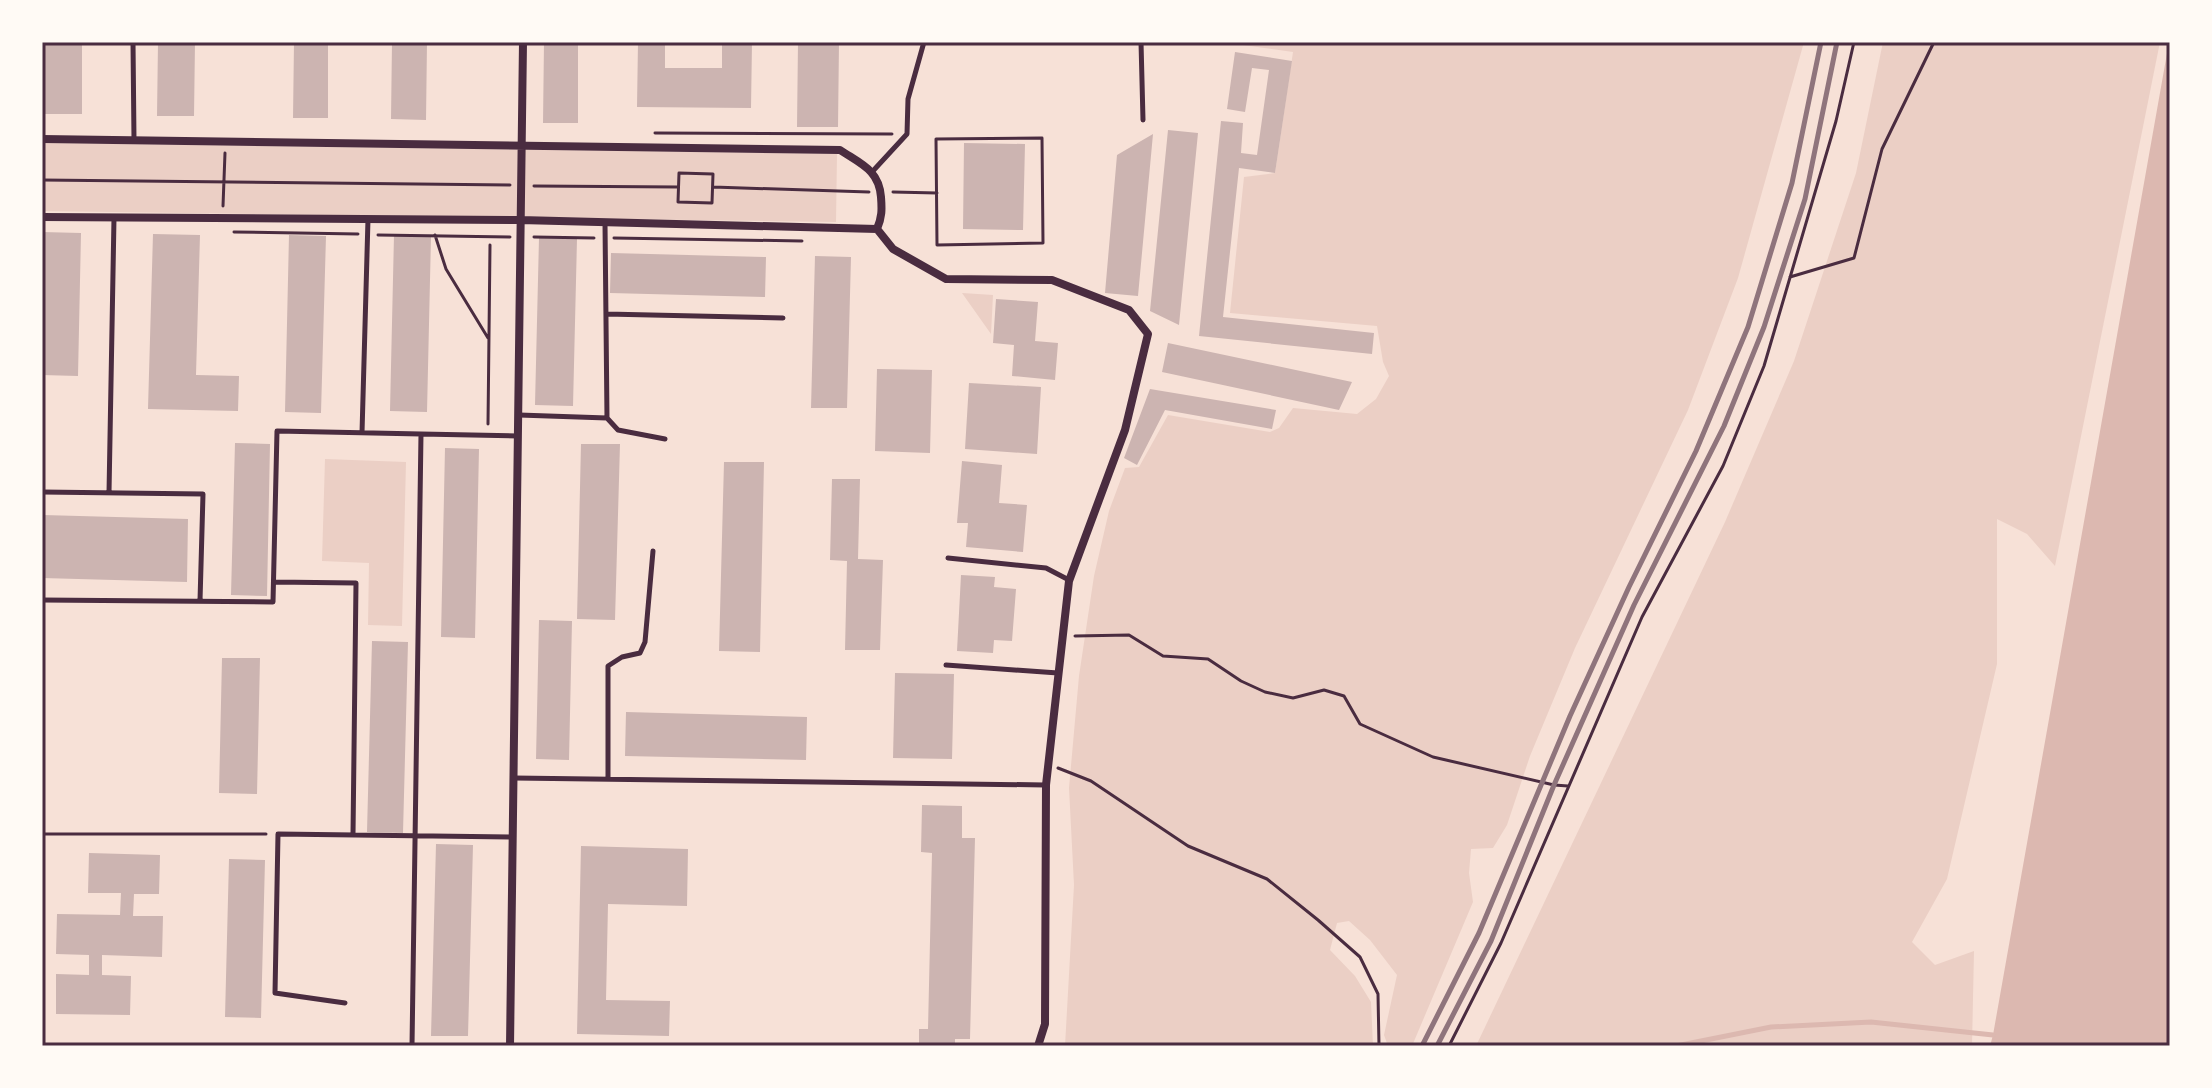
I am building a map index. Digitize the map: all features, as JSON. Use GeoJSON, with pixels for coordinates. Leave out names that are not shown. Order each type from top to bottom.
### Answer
{"type":"FeatureCollection","features":[{"type":"Feature","properties":{"kind":"street"},"geometry":{"type":"LineString","coordinates":[[510,1046],[523,42]]}},
{"type":"Feature","properties":{"kind":"street"},"geometry":{"type":"LineString","coordinates":[[42,139],[840,150],[879,180],[883,217],[877,229]]}},
{"type":"Feature","properties":{"kind":"street"},"geometry":{"type":"LineString","coordinates":[[42,217],[520,220],[877,229],[893,249],[946,279],[1052,280],[1129,310],[1148,334],[1125,430],[1069,581],[1046,785],[1045,1024],[1038,1046]]}},
{"type":"Feature","properties":{"kind":"lane"},"geometry":{"type":"LineString","coordinates":[[133,42],[134,140]]}},
{"type":"Feature","properties":{"kind":"lane"},"geometry":{"type":"LineString","coordinates":[[872,172],[907,134],[908,99],[924,42]]}},
{"type":"Feature","properties":{"kind":"lane"},"geometry":{"type":"LineString","coordinates":[[1141,42],[1143,120]]}},
{"type":"Feature","properties":{"kind":"lane"},"geometry":{"type":"LineString","coordinates":[[109,493],[114,217]]}},
{"type":"Feature","properties":{"kind":"lane"},"geometry":{"type":"LineString","coordinates":[[362,433],[368,219]]}},
{"type":"Feature","properties":{"kind":"lane"},"geometry":{"type":"LineString","coordinates":[[605,222],[607,418],[618,430],[665,439]]}},
{"type":"Feature","properties":{"kind":"lane"},"geometry":{"type":"LineString","coordinates":[[606,314],[783,318]]}},
{"type":"Feature","properties":{"kind":"lane"},"geometry":{"type":"LineString","coordinates":[[518,415],[607,418]]}},
{"type":"Feature","properties":{"kind":"lane"},"geometry":{"type":"LineString","coordinates":[[42,600],[273,602],[277,431],[518,436]]}},
{"type":"Feature","properties":{"kind":"lane"},"geometry":{"type":"LineString","coordinates":[[412,1046],[421,434]]}},
{"type":"Feature","properties":{"kind":"lane"},"geometry":{"type":"LineString","coordinates":[[42,492],[203,494],[200,601]]}},
{"type":"Feature","properties":{"kind":"lane"},"geometry":{"type":"LineString","coordinates":[[608,779],[608,666],[622,657],[640,653],[645,642],[653,551]]}},
{"type":"Feature","properties":{"kind":"lane"},"geometry":{"type":"LineString","coordinates":[[948,558],[1046,568],[1069,581]]}},
{"type":"Feature","properties":{"kind":"lane"},"geometry":{"type":"LineString","coordinates":[[274,582],[356,583],[353,835]]}},
{"type":"Feature","properties":{"kind":"lane"},"geometry":{"type":"LineString","coordinates":[[946,665],[1059,673]]}},
{"type":"Feature","properties":{"kind":"lane"},"geometry":{"type":"LineString","coordinates":[[514,778],[1046,785]]}},
{"type":"Feature","properties":{"kind":"lane"},"geometry":{"type":"LineString","coordinates":[[345,1003],[275,993],[278,834],[514,837]]}},
{"type":"Feature","properties":{"kind":"path"},"geometry":{"type":"LineString","coordinates":[[1449,1046],[1501,943],[1642,617],[1723,466],[1764,366],[1836,121],[1854,42]]}},
{"type":"Feature","properties":{"kind":"path"},"geometry":{"type":"LineString","coordinates":[[1790,277],[1854,258],[1882,149],[1934,42]]}},
{"type":"Feature","properties":{"kind":"path"},"geometry":{"type":"LineString","coordinates":[[1042,138],[1043,243],[937,245],[937,193],[936,139],[1042,138]]}},
{"type":"Feature","properties":{"kind":"path"},"geometry":{"type":"LineString","coordinates":[[226,141],[223,232],[806,241]]}},
{"type":"Feature","properties":{"kind":"path"},"geometry":{"type":"LineString","coordinates":[[679,173],[713,174],[713,187],[712,203],[678,202],[679,173]]}},
{"type":"Feature","properties":{"kind":"path"},"geometry":{"type":"LineString","coordinates":[[42,180],[678,187]]}},
{"type":"Feature","properties":{"kind":"path"},"geometry":{"type":"LineString","coordinates":[[713,187],[937,193]]}},
{"type":"Feature","properties":{"kind":"path"},"geometry":{"type":"LineString","coordinates":[[435,235],[446,269],[489,341]]}},
{"type":"Feature","properties":{"kind":"path"},"geometry":{"type":"LineString","coordinates":[[488,424],[490,245]]}},
{"type":"Feature","properties":{"kind":"path"},"geometry":{"type":"LineString","coordinates":[[1063,636],[1129,635],[1163,656],[1208,659],[1241,681],[1265,692],[1293,698],[1324,690],[1344,696],[1360,724],[1433,757],[1569,786]]}},
{"type":"Feature","properties":{"kind":"path"},"geometry":{"type":"LineString","coordinates":[[1049,763],[1091,781],[1188,846],[1267,879],[1318,920],[1360,957],[1378,994],[1379,1046]]}},
{"type":"Feature","properties":{"kind":"path"},"geometry":{"type":"LineString","coordinates":[[42,834],[278,834]]}},
{"type":"Feature","properties":{"kind":"shaded area"},"geometry":{"type":"Polygon","coordinates":[[[1236,42],[1804,42],[1738,278],[1688,410],[1575,648],[1530,756],[1507,825],[1493,848],[1471,849],[1469,873],[1473,902],[1412,1046],[1388,1046],[1384,1035],[1397,975],[1370,940],[1349,921],[1337,923],[1330,950],[1355,976],[1371,1002],[1373,1046],[1065,1046],[1074,885],[1069,788],[1079,676],[1094,576],[1109,511],[1125,468],[1139,467],[1168,415],[1270,432],[1279,428],[1293,408],[1357,414],[1376,399],[1389,376],[1383,362],[1377,326],[1230,313],[1244,177],[1275,173],[1293,52],[1236,42]]]}},
{"type":"Feature","properties":{"kind":"shaded area"},"geometry":{"type":"Polygon","coordinates":[[[1883,42],[2160,42],[2055,566],[2027,534],[1997,519],[1997,664],[1947,879],[1912,942],[1935,965],[1974,951],[1972,1046],[1476,1046],[1725,522],[1794,361],[1856,173],[1883,42]]]}},
{"type":"Feature","properties":{"kind":"shaded area"},"geometry":{"type":"Polygon","coordinates":[[[2169,42],[2170,1046],[1990,1046],[1993,1035],[2169,42]]]}},
{"type":"Feature","properties":{"kind":"shaded area"},"geometry":{"type":"Polygon","coordinates":[[[42,143],[837,154],[836,222],[42,211],[42,143]]]}},
{"type":"Feature","properties":{"kind":"shaded area"},"geometry":{"type":"Polygon","coordinates":[[[962,293],[993,295],[991,334],[962,293]]]}},
{"type":"Feature","properties":{"kind":"shaded area"},"geometry":{"type":"Polygon","coordinates":[[[325,459],[406,462],[402,626],[368,625],[369,563],[322,561],[325,459]]]}},
{"type":"Feature","properties":{"kind":"building"},"geometry":{"type":"Polygon","coordinates":[[[45,42],[82,42],[82,114],[44,114],[45,42]]]}},
{"type":"Feature","properties":{"kind":"building"},"geometry":{"type":"Polygon","coordinates":[[[158,42],[195,42],[194,116],[157,116],[158,42]]]}},
{"type":"Feature","properties":{"kind":"building"},"geometry":{"type":"Polygon","coordinates":[[[294,42],[328,42],[328,118],[293,118],[294,42]]]}},
{"type":"Feature","properties":{"kind":"building"},"geometry":{"type":"Polygon","coordinates":[[[392,42],[427,42],[426,120],[391,119],[392,42]]]}},
{"type":"Feature","properties":{"kind":"building"},"geometry":{"type":"Polygon","coordinates":[[[544,42],[578,42],[578,123],[543,123],[544,42]]]}},
{"type":"Feature","properties":{"kind":"building"},"geometry":{"type":"Polygon","coordinates":[[[638,42],[665,42],[665,68],[722,68],[722,42],[752,42],[751,108],[637,107],[638,42]]]}},
{"type":"Feature","properties":{"kind":"building"},"geometry":{"type":"Polygon","coordinates":[[[798,42],[839,42],[838,127],[797,127],[798,42]]]}},
{"type":"Feature","properties":{"kind":"building"},"geometry":{"type":"Polygon","coordinates":[[[1235,52],[1292,61],[1275,173],[1239,168],[1223,317],[1374,333],[1372,354],[1199,336],[1221,121],[1243,123],[1241,153],[1257,155],[1269,70],[1252,68],[1245,112],[1227,109],[1235,52]]]}},
{"type":"Feature","properties":{"kind":"building"},"geometry":{"type":"Polygon","coordinates":[[[1168,130],[1198,133],[1179,325],[1150,311],[1168,130]]]}},
{"type":"Feature","properties":{"kind":"building"},"geometry":{"type":"Polygon","coordinates":[[[1153,134],[1138,296],[1105,293],[1117,155],[1153,134]]]}},
{"type":"Feature","properties":{"kind":"building"},"geometry":{"type":"Polygon","coordinates":[[[964,143],[1025,144],[1023,230],[963,229],[964,143]]]}},
{"type":"Feature","properties":{"kind":"building"},"geometry":{"type":"Polygon","coordinates":[[[42,232],[81,233],[78,376],[42,375],[42,232]]]}},
{"type":"Feature","properties":{"kind":"building"},"geometry":{"type":"Polygon","coordinates":[[[153,234],[200,235],[196,375],[239,376],[238,411],[148,409],[153,234]]]}},
{"type":"Feature","properties":{"kind":"building"},"geometry":{"type":"Polygon","coordinates":[[[289,235],[326,236],[321,413],[285,412],[289,235]]]}},
{"type":"Feature","properties":{"kind":"building"},"geometry":{"type":"Polygon","coordinates":[[[394,235],[431,236],[427,412],[390,411],[394,235]]]}},
{"type":"Feature","properties":{"kind":"building"},"geometry":{"type":"Polygon","coordinates":[[[539,238],[577,239],[573,406],[535,405],[539,238]]]}},
{"type":"Feature","properties":{"kind":"building"},"geometry":{"type":"Polygon","coordinates":[[[611,253],[766,257],[765,297],[610,293],[611,253]]]}},
{"type":"Feature","properties":{"kind":"building"},"geometry":{"type":"Polygon","coordinates":[[[815,256],[851,257],[847,408],[811,408],[815,256]]]}},
{"type":"Feature","properties":{"kind":"building"},"geometry":{"type":"Polygon","coordinates":[[[996,299],[1038,302],[1035,341],[1058,343],[1055,380],[1012,376],[1014,345],[993,343],[996,299]]]}},
{"type":"Feature","properties":{"kind":"building"},"geometry":{"type":"Polygon","coordinates":[[[1168,343],[1352,382],[1339,410],[1162,372],[1168,343]]]}},
{"type":"Feature","properties":{"kind":"building"},"geometry":{"type":"Polygon","coordinates":[[[877,369],[932,370],[930,453],[875,451],[877,369]]]}},
{"type":"Feature","properties":{"kind":"building"},"geometry":{"type":"Polygon","coordinates":[[[969,383],[1041,387],[1037,454],[965,449],[969,383]]]}},
{"type":"Feature","properties":{"kind":"building"},"geometry":{"type":"Polygon","coordinates":[[[1150,389],[1276,410],[1272,429],[1165,410],[1137,465],[1124,458],[1150,389]]]}},
{"type":"Feature","properties":{"kind":"building"},"geometry":{"type":"Polygon","coordinates":[[[235,443],[270,444],[267,596],[231,595],[235,443]]]}},
{"type":"Feature","properties":{"kind":"building"},"geometry":{"type":"Polygon","coordinates":[[[581,444],[620,444],[615,620],[577,619],[581,444]]]}},
{"type":"Feature","properties":{"kind":"building"},"geometry":{"type":"Polygon","coordinates":[[[445,448],[479,449],[475,638],[441,637],[445,448]]]}},
{"type":"Feature","properties":{"kind":"building"},"geometry":{"type":"Polygon","coordinates":[[[962,461],[1002,465],[999,503],[1027,505],[1023,552],[966,547],[968,523],[957,523],[962,461]]]}},
{"type":"Feature","properties":{"kind":"building"},"geometry":{"type":"Polygon","coordinates":[[[724,462],[764,462],[760,652],[719,651],[724,462]]]}},
{"type":"Feature","properties":{"kind":"building"},"geometry":{"type":"Polygon","coordinates":[[[832,479],[860,479],[858,559],[883,560],[880,650],[845,650],[847,561],[830,560],[832,479]]]}},
{"type":"Feature","properties":{"kind":"building"},"geometry":{"type":"Polygon","coordinates":[[[43,515],[188,519],[187,582],[42,578],[43,515]]]}},
{"type":"Feature","properties":{"kind":"building"},"geometry":{"type":"Polygon","coordinates":[[[961,575],[995,577],[994,587],[1016,589],[1012,641],[994,640],[993,653],[957,651],[961,575]]]}},
{"type":"Feature","properties":{"kind":"building"},"geometry":{"type":"Polygon","coordinates":[[[539,620],[572,621],[569,760],[536,759],[539,620]]]}},
{"type":"Feature","properties":{"kind":"building"},"geometry":{"type":"Polygon","coordinates":[[[372,641],[408,642],[403,833],[367,832],[372,641]]]}},
{"type":"Feature","properties":{"kind":"building"},"geometry":{"type":"Polygon","coordinates":[[[222,658],[260,658],[257,794],[219,793],[222,658]]]}},
{"type":"Feature","properties":{"kind":"building"},"geometry":{"type":"Polygon","coordinates":[[[895,673],[954,674],[952,759],[893,758],[895,673]]]}},
{"type":"Feature","properties":{"kind":"building"},"geometry":{"type":"Polygon","coordinates":[[[626,712],[807,717],[806,760],[625,756],[626,712]]]}},
{"type":"Feature","properties":{"kind":"building"},"geometry":{"type":"Polygon","coordinates":[[[922,805],[962,806],[962,838],[975,838],[970,1039],[955,1039],[955,1046],[919,1046],[919,1029],[928,1029],[932,853],[921,852],[922,805]]]}},
{"type":"Feature","properties":{"kind":"building"},"geometry":{"type":"Polygon","coordinates":[[[436,844],[473,845],[468,1036],[431,1036],[436,844]]]}},
{"type":"Feature","properties":{"kind":"building"},"geometry":{"type":"Polygon","coordinates":[[[581,846],[688,849],[687,906],[608,904],[606,1000],[670,1001],[669,1036],[577,1034],[581,846]]]}},
{"type":"Feature","properties":{"kind":"building"},"geometry":{"type":"Polygon","coordinates":[[[89,853],[160,855],[159,894],[134,894],[133,916],[163,916],[162,957],[102,955],[102,975],[131,976],[130,1015],[56,1014],[56,974],[89,975],[89,955],[56,954],[57,914],[120,915],[121,893],[88,893],[89,853]]]}},
{"type":"Feature","properties":{"kind":"building"},"geometry":{"type":"Polygon","coordinates":[[[229,859],[265,860],[261,1018],[225,1017],[229,859]]]}},
{"type":"Feature","properties":{"kind":"waterway"},"geometry":{"type":"LineString","coordinates":[[1676,1046],[1771,1027],[1871,1022],[1993,1035]]}},
{"type":"Feature","properties":{"kind":"railway"},"geometry":{"type":"LineString","coordinates":[[1422,1046],[1479,933],[1570,716],[1696,451],[1748,327],[1792,183],[1821,42]]}},
{"type":"Feature","properties":{"kind":"railway"},"geometry":{"type":"LineString","coordinates":[[1437,1046],[1491,941],[1554,785],[1634,605],[1724,426],[1764,327],[1805,199],[1837,42]]}}]}
